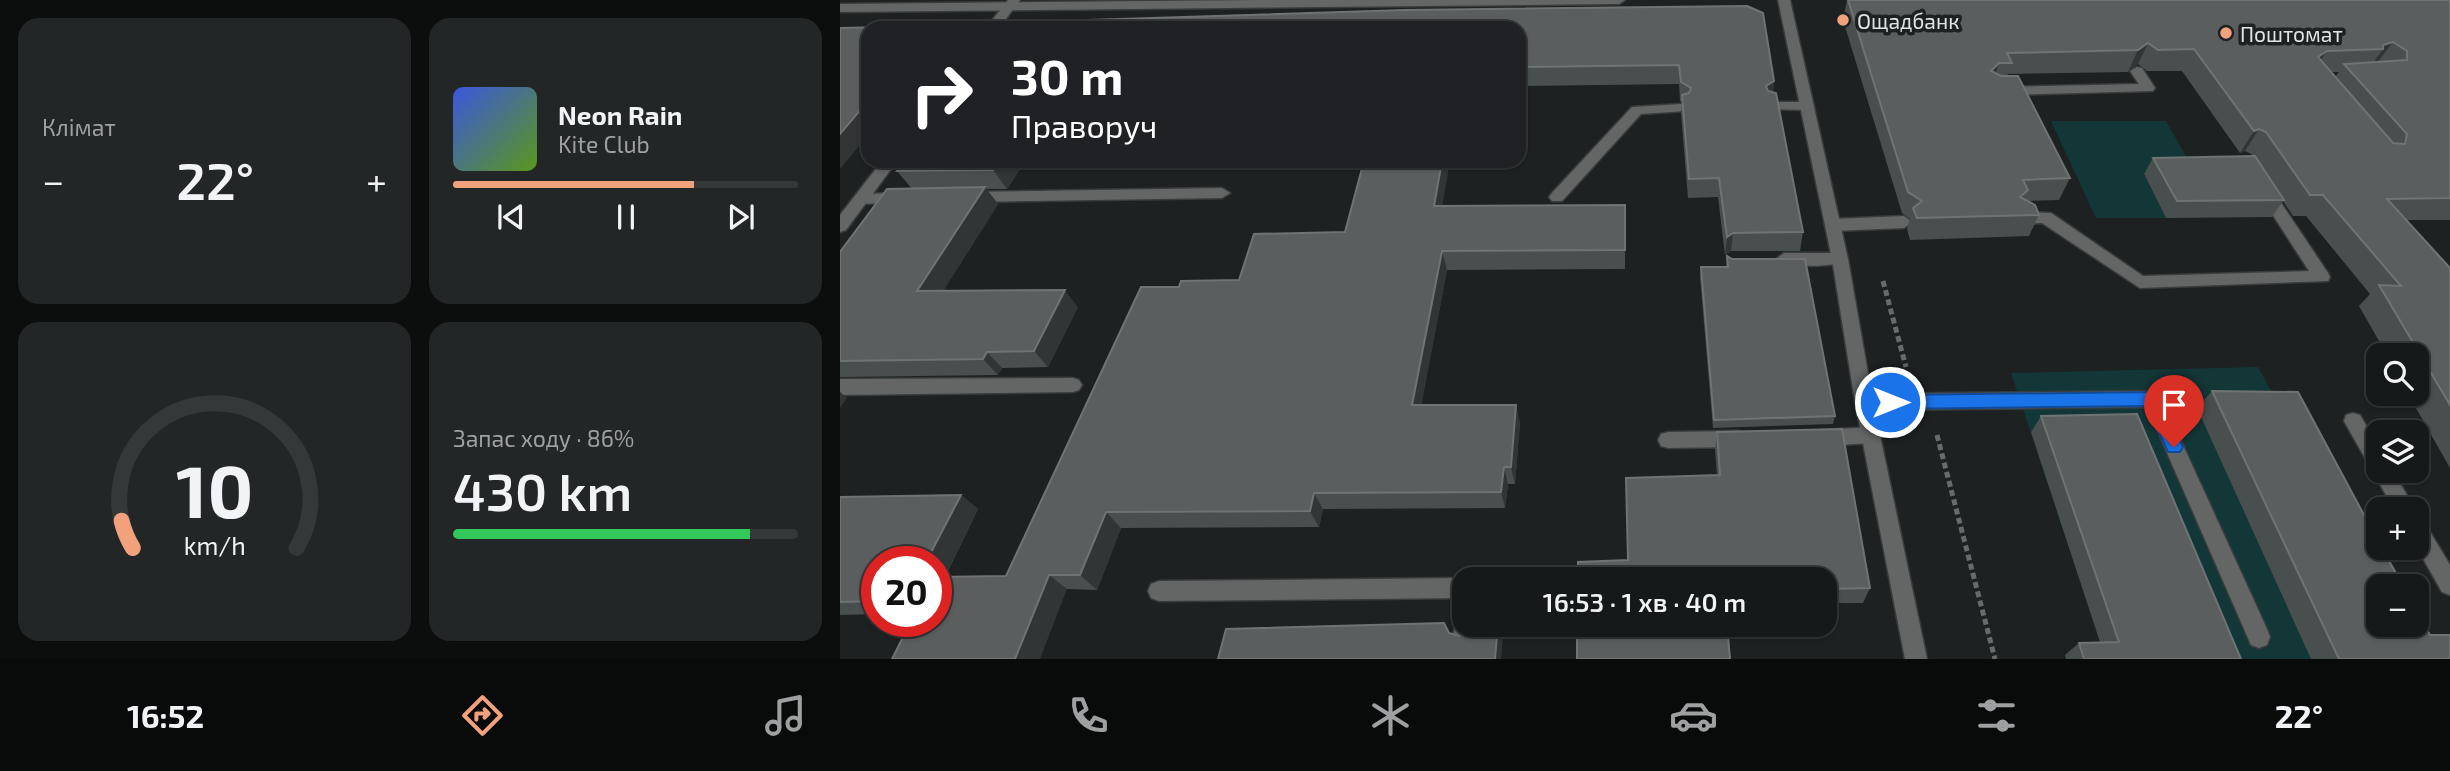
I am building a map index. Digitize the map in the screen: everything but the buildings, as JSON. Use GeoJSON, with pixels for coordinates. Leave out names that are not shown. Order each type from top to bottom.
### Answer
{"type":"FeatureCollection","features":[{"type":"Feature","properties":{"kind":"street"},"geometry":{"type":"LineString","coordinates":[[840,8],[1011,3],[1619,0]]}},
{"type":"Feature","properties":{"kind":"street"},"geometry":{"type":"LineString","coordinates":[[1784,0],[1840,259],[1864,402],[1916,659]]}},
{"type":"Feature","properties":{"kind":"street"},"geometry":{"type":"LineString","coordinates":[[997,21],[1011,3]]}},
{"type":"Feature","properties":{"kind":"street"},"geometry":{"type":"LineString","coordinates":[[1993,91],[2148,88],[2137,71]]}},
{"type":"Feature","properties":{"kind":"street"},"geometry":{"type":"LineString","coordinates":[[1773,106],[1807,106]]}},
{"type":"Feature","properties":{"kind":"street"},"geometry":{"type":"LineString","coordinates":[[1557,198],[1637,110],[1681,108]]}},
{"type":"Feature","properties":{"kind":"street"},"geometry":{"type":"LineString","coordinates":[[840,226],[885,168]]}},
{"type":"Feature","properties":{"kind":"street"},"geometry":{"type":"LineString","coordinates":[[2021,218],[2045,217],[2140,282],[2322,277],[2258,180]]}},
{"type":"Feature","properties":{"kind":"street"},"geometry":{"type":"LineString","coordinates":[[949,197],[1222,193]]}},
{"type":"Feature","properties":{"kind":"street"},"geometry":{"type":"LineString","coordinates":[[860,200],[922,198]]}},
{"type":"Feature","properties":{"kind":"street"},"geometry":{"type":"LineString","coordinates":[[1833,225],[1904,222]]}},
{"type":"Feature","properties":{"kind":"street"},"geometry":{"type":"LineString","coordinates":[[1766,260],[1840,259]]}},
{"type":"Feature","properties":{"kind":"street"},"geometry":{"type":"LineString","coordinates":[[840,387],[1073,385]]}},
{"type":"Feature","properties":{"kind":"street"},"geometry":{"type":"LineString","coordinates":[[1864,402],[2153,399],[2259,637]]}},
{"type":"Feature","properties":{"kind":"street"},"geometry":{"type":"LineString","coordinates":[[2353,421],[2366,443]]}},
{"type":"Feature","properties":{"kind":"street"},"geometry":{"type":"LineString","coordinates":[[1807,439],[1872,436]]}},
{"type":"Feature","properties":{"kind":"street"},"geometry":{"type":"LineString","coordinates":[[1668,440],[1752,439]]}},
{"type":"Feature","properties":{"kind":"street"},"geometry":{"type":"LineString","coordinates":[[2429,549],[2450,585]]}},
{"type":"Feature","properties":{"kind":"street"},"geometry":{"type":"LineString","coordinates":[[1159,591],[1452,588]]}},
{"type":"Feature","properties":{"kind":"path"},"geometry":{"type":"LineString","coordinates":[[1867,222],[1916,402],[1939,438],[1995,659]]}},
{"type":"Feature","properties":{"kind":"shaded area"},"geometry":{"type":"Polygon","coordinates":[[[2051,121],[2166,121],[2196,174],[2144,175],[2166,218],[2096,218],[2051,121]]]}},
{"type":"Feature","properties":{"kind":"shaded area"},"geometry":{"type":"Polygon","coordinates":[[[2258,367],[2281,409],[2366,598],[2366,629],[2307,648],[2311,659],[2066,659],[2104,654],[2011,373],[2258,367]]]}},
{"type":"Feature","properties":{"kind":"place","name":"Ощадбанк"},"geometry":{"type":"Point","coordinates":[1843,20]}},
{"type":"Feature","properties":{"kind":"place","name":"Поштомат"},"geometry":{"type":"Point","coordinates":[2226,33]}},
{"type":"Feature","properties":{"kind":"route"},"geometry":{"type":"LineString","coordinates":[[1890,402],[2153,399],[2174,447]]}}]}
